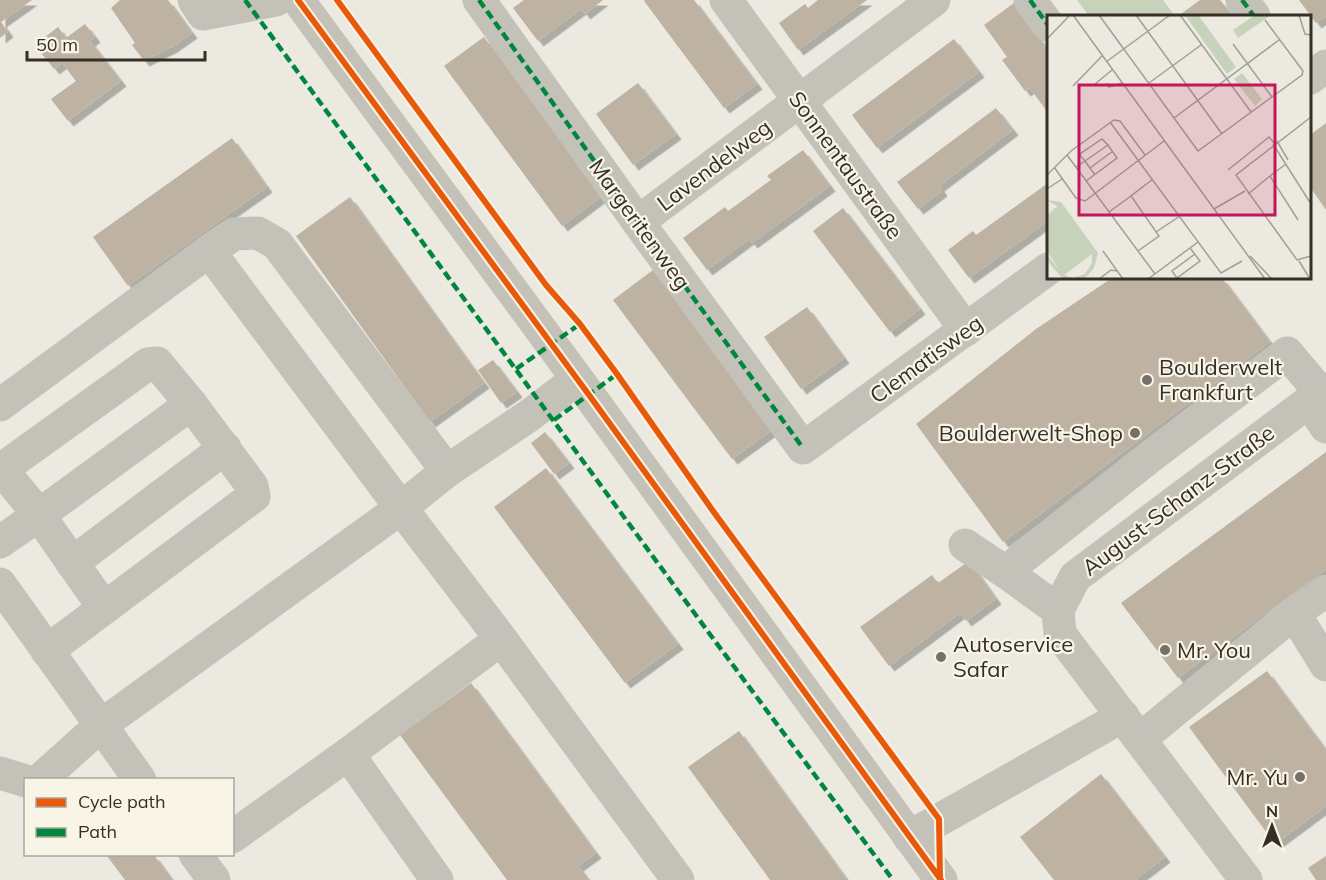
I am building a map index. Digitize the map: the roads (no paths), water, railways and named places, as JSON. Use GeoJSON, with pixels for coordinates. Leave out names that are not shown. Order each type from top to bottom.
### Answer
{"type":"FeatureCollection","features":[{"type":"Feature","properties":{"kind":"street"},"geometry":{"type":"LineString","coordinates":[[194,0],[203,14],[276,0]]}},
{"type":"Feature","properties":{"kind":"street"},"geometry":{"type":"LineString","coordinates":[[298,0],[941,880]]}},
{"type":"Feature","properties":{"kind":"street","name":"Margeritenweg"},"geometry":{"type":"LineString","coordinates":[[479,0],[803,448]]}},
{"type":"Feature","properties":{"kind":"street","name":"Sonnentaustraße"},"geometry":{"type":"LineString","coordinates":[[726,0],[966,330]]}},
{"type":"Feature","properties":{"kind":"street","name":"Lavendelweg"},"geometry":{"type":"LineString","coordinates":[[638,222],[934,0]]}},
{"type":"Feature","properties":{"kind":"street"},"geometry":{"type":"LineString","coordinates":[[1030,0],[1047,24]]}},
{"type":"Feature","properties":{"kind":"street"},"geometry":{"type":"LineString","coordinates":[[1242,0],[1253,15]]}},
{"type":"Feature","properties":{"kind":"street"},"geometry":{"type":"LineString","coordinates":[[1311,77],[1326,66]]}},
{"type":"Feature","properties":{"kind":"street"},"geometry":{"type":"LineString","coordinates":[[0,405],[234,234],[258,233],[278,244],[447,471]]}},
{"type":"Feature","properties":{"kind":"street"},"geometry":{"type":"LineString","coordinates":[[209,251],[501,639],[678,880]]}},
{"type":"Feature","properties":{"kind":"street","name":"Clematisweg"},"geometry":{"type":"LineString","coordinates":[[803,448],[1047,270]]}},
{"type":"Feature","properties":{"kind":"street"},"geometry":{"type":"LineString","coordinates":[[1007,573],[1022,558],[1077,514],[1287,353],[1320,402]]}},
{"type":"Feature","properties":{"kind":"street"},"geometry":{"type":"LineString","coordinates":[[47,651],[254,496],[252,486],[225,448],[157,363],[148,363],[6,466],[7,476],[39,515],[104,608]]}},
{"type":"Feature","properties":{"kind":"street"},"geometry":{"type":"LineString","coordinates":[[42,778],[100,726],[401,508],[447,471],[530,415],[577,379]]}},
{"type":"Feature","properties":{"kind":"street","name":"August-Schanz-Straße"},"geometry":{"type":"LineString","coordinates":[[1058,610],[1075,577],[1320,402]]}},
{"type":"Feature","properties":{"kind":"street"},"geometry":{"type":"LineString","coordinates":[[0,542],[191,404]]}},
{"type":"Feature","properties":{"kind":"street"},"geometry":{"type":"LineString","coordinates":[[72,563],[225,448]]}},
{"type":"Feature","properties":{"kind":"street"},"geometry":{"type":"LineString","coordinates":[[965,545],[1058,610],[1060,634],[1246,880]]}},
{"type":"Feature","properties":{"kind":"street"},"geometry":{"type":"LineString","coordinates":[[0,584],[139,778]]}},
{"type":"Feature","properties":{"kind":"street"},"geometry":{"type":"LineString","coordinates":[[909,837],[1131,727],[1326,591]]}},
{"type":"Feature","properties":{"kind":"street"},"geometry":{"type":"LineString","coordinates":[[1294,613],[1326,665]]}},
{"type":"Feature","properties":{"kind":"street"},"geometry":{"type":"LineString","coordinates":[[234,836],[348,754],[501,639]]}},
{"type":"Feature","properties":{"kind":"street"},"geometry":{"type":"LineString","coordinates":[[348,754],[437,880]]}},
{"type":"Feature","properties":{"kind":"street"},"geometry":{"type":"LineString","coordinates":[[0,773],[24,780]]}},
{"type":"Feature","properties":{"kind":"place","name":"Boulderwelt Frankfurt"},"geometry":{"type":"Point","coordinates":[1147,380]}},
{"type":"Feature","properties":{"kind":"place","name":"Boulderwelt-Shop"},"geometry":{"type":"Point","coordinates":[1135,433]}},
{"type":"Feature","properties":{"kind":"place","name":"Mr. You"},"geometry":{"type":"Point","coordinates":[1165,650]}},
{"type":"Feature","properties":{"kind":"place","name":"Autoservice Safar"},"geometry":{"type":"Point","coordinates":[941,657]}},
{"type":"Feature","properties":{"kind":"place","name":"Mr. Yu"},"geometry":{"type":"Point","coordinates":[1300,777]}}]}
